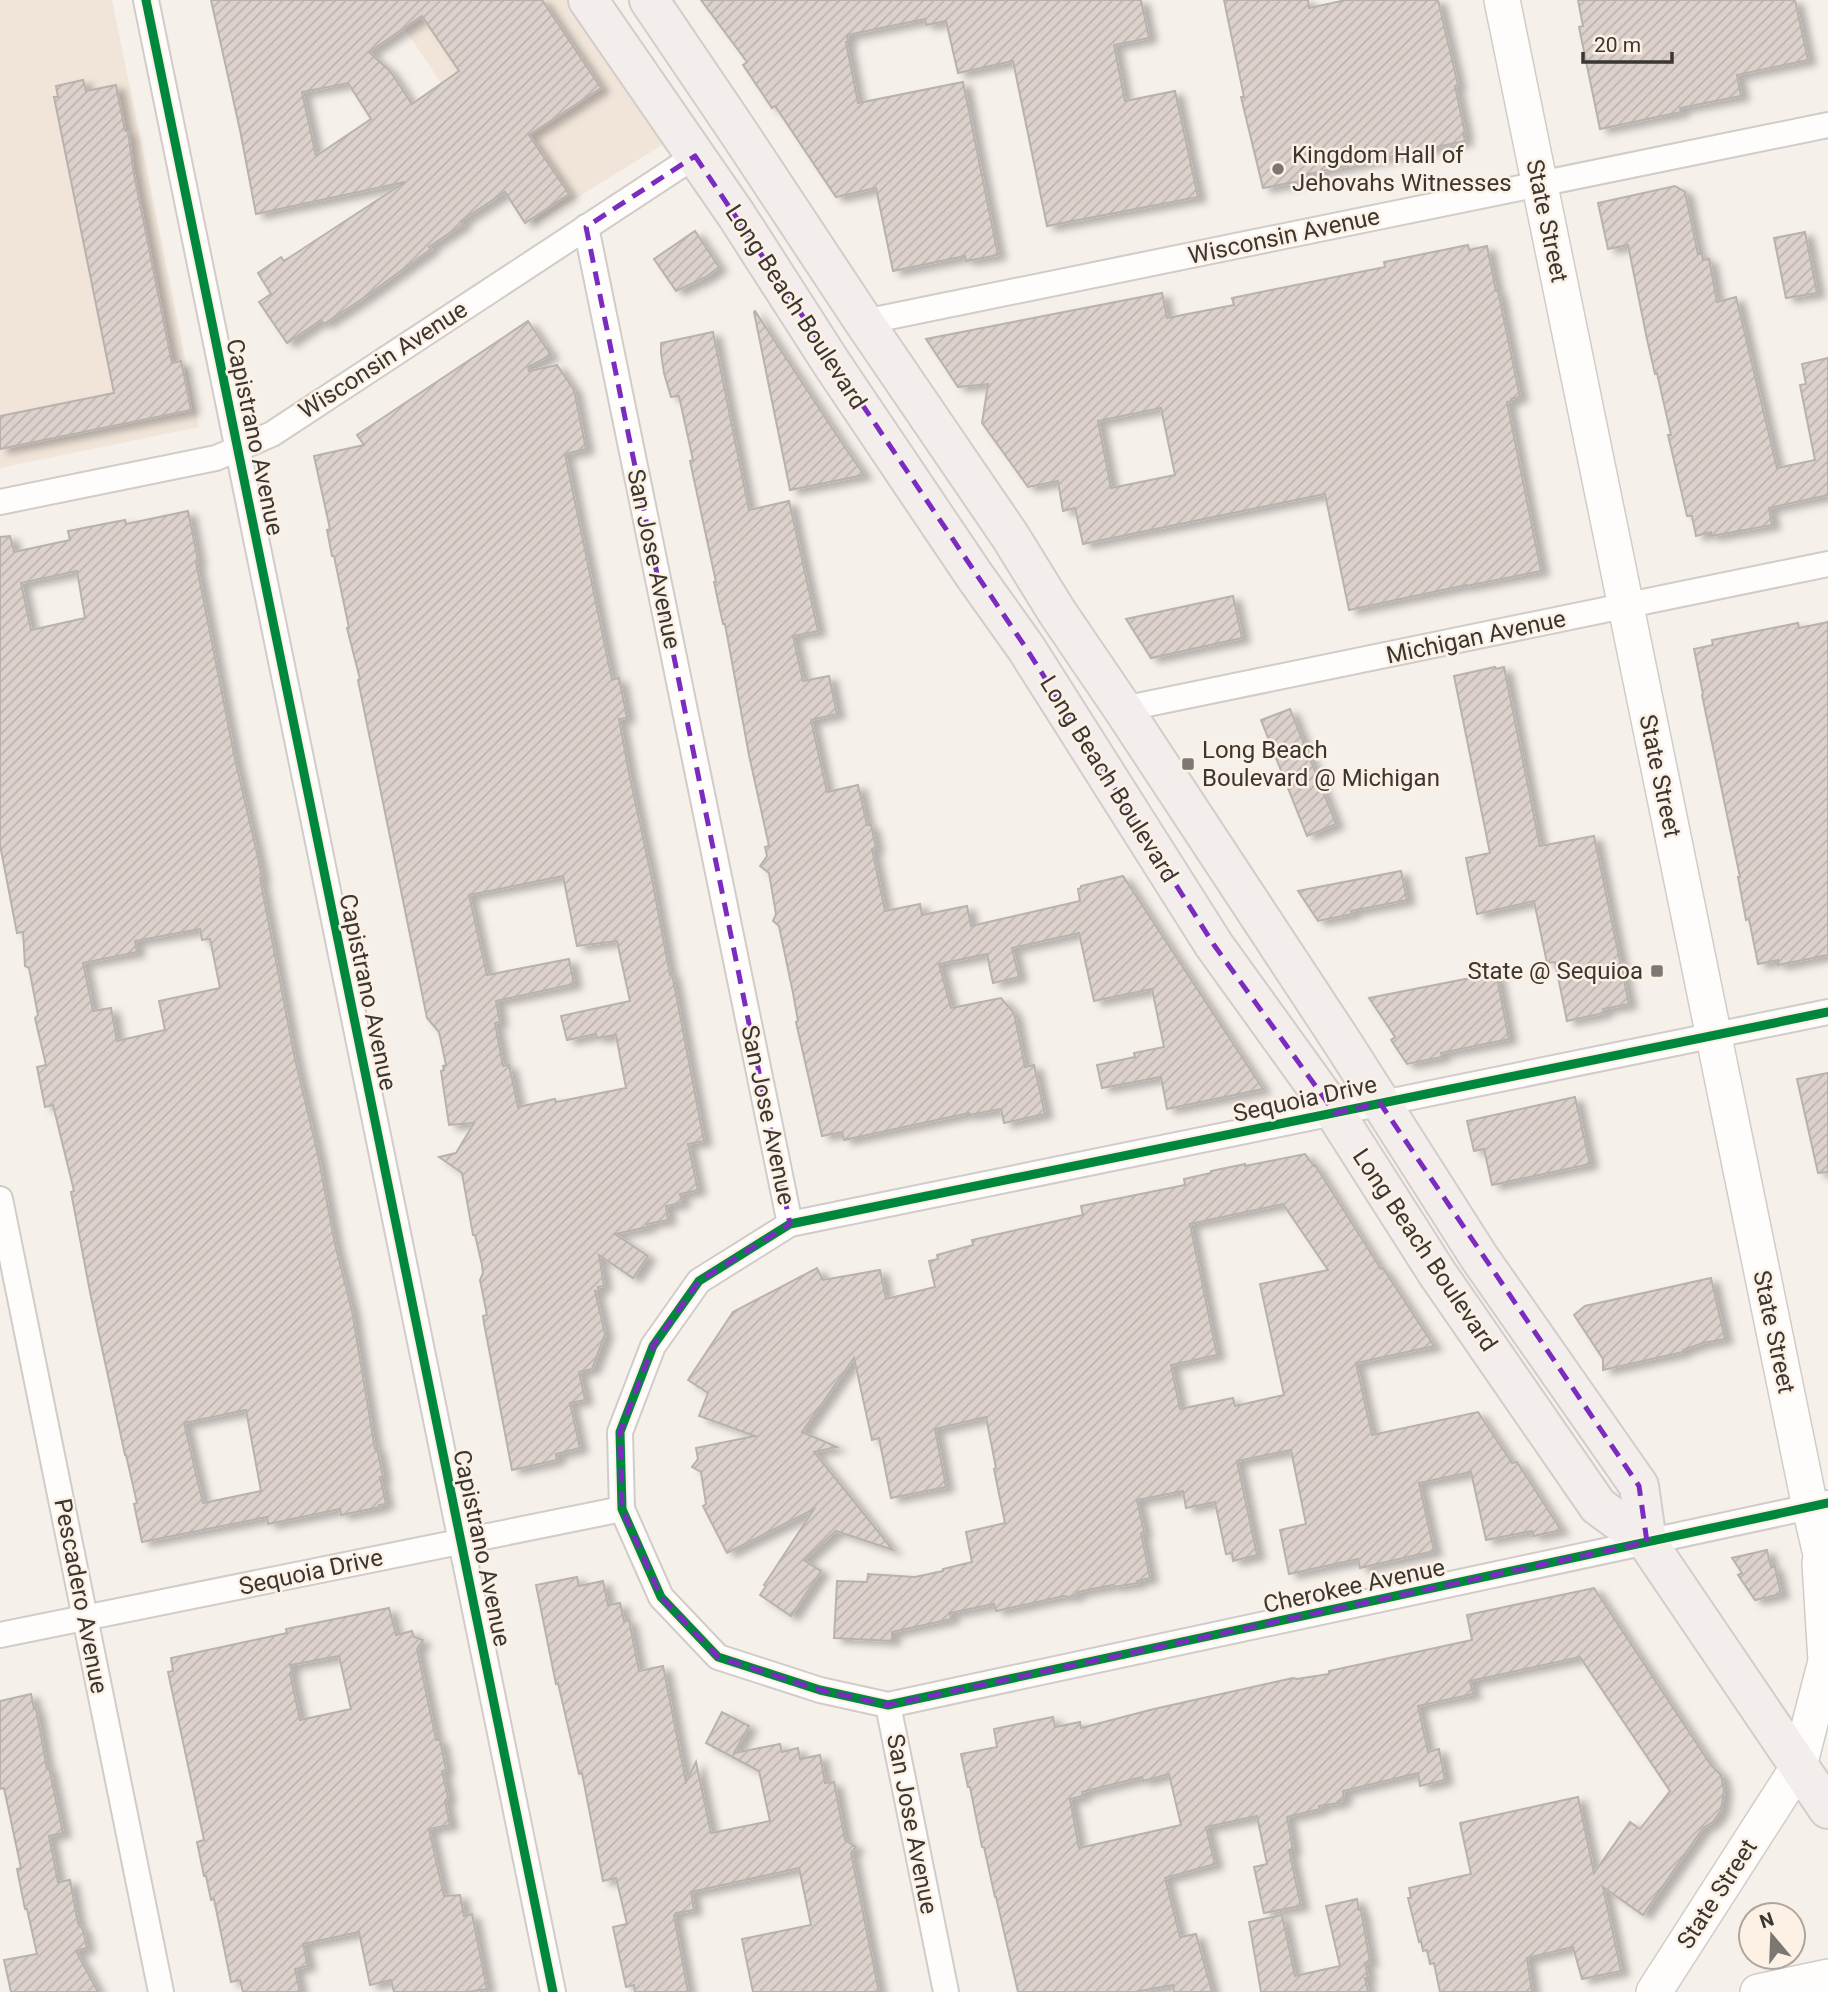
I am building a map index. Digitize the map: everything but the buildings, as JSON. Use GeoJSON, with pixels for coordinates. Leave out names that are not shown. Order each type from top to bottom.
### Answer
{"type":"FeatureCollection","features":[{"type":"Feature","properties":{"kind":"main road","name":"Long Beach Boulevard"},"geometry":{"type":"LineString","coordinates":[[588,0],[737,216],[832,364],[1026,648],[1214,945],[1335,1113],[1437,1273],[1598,1506],[1647,1542],[1828,1808]]}},
{"type":"Feature","properties":{"kind":"main road","name":"Long Beach Boulevard"},"geometry":{"type":"LineString","coordinates":[[649,0],[1010,536],[1057,612],[1344,1045],[1479,1258],[1640,1486],[1647,1542]]}},
{"type":"Feature","properties":{"kind":"main road","name":"State Street"},"geometry":{"type":"LineString","coordinates":[[1502,0],[1713,1036],[1819,1505],[1824,1569],[1826,1661],[1799,1766],[1654,1992]]}},
{"type":"Feature","properties":{"kind":"main road"},"geometry":{"type":"LineString","coordinates":[[737,216],[754,216],[768,223],[832,317],[849,325],[864,322]]}},
{"type":"Feature","properties":{"kind":"main road"},"geometry":{"type":"LineString","coordinates":[[1758,1992],[1828,1977]]}},
{"type":"Feature","properties":{"kind":"street","name":"Capistrano Avenue"},"geometry":{"type":"LineString","coordinates":[[146,0],[553,1992]]}},
{"type":"Feature","properties":{"kind":"street","name":"Wisconsin Avenue"},"geometry":{"type":"LineString","coordinates":[[864,322],[1828,125]]}},
{"type":"Feature","properties":{"kind":"street","name":"Wisconsin Avenue"},"geometry":{"type":"LineString","coordinates":[[0,502],[216,458],[272,434],[695,156]]}},
{"type":"Feature","properties":{"kind":"street","name":"San Jose Avenue"},"geometry":{"type":"LineString","coordinates":[[586,227],[790,1224],[699,1280],[653,1346],[621,1432],[622,1508],[661,1597],[718,1657],[820,1690],[888,1705],[946,1992]]}},
{"type":"Feature","properties":{"kind":"street","name":"Michigan Avenue"},"geometry":{"type":"LineString","coordinates":[[1123,709],[1828,564]]}},
{"type":"Feature","properties":{"kind":"street","name":"Sequoia Drive"},"geometry":{"type":"LineString","coordinates":[[790,1224],[1828,1012]]}},
{"type":"Feature","properties":{"kind":"street","name":"Pescadero Avenue"},"geometry":{"type":"LineString","coordinates":[[0,1199],[161,1992]]}},
{"type":"Feature","properties":{"kind":"street","name":"Cherokee Avenue"},"geometry":{"type":"LineString","coordinates":[[888,1705],[1819,1505]]}},
{"type":"Feature","properties":{"kind":"street","name":"Sequoia Drive"},"geometry":{"type":"LineString","coordinates":[[0,1635],[622,1508]]}},
{"type":"Feature","properties":{"kind":"highlighted area"},"geometry":{"type":"Polygon","coordinates":[[[695,156],[1026,648],[1214,945],[1335,1113],[1380,1103],[1639,1486],[1647,1542],[888,1705],[820,1690],[718,1657],[661,1597],[622,1509],[620,1432],[653,1346],[699,1281],[790,1224],[586,227],[695,156]]]}},
{"type":"Feature","properties":{"kind":"shaded area"},"geometry":{"type":"Polygon","coordinates":[[[0,0],[112,0],[199,427],[0,468],[0,0]]]}},
{"type":"Feature","properties":{"kind":"shaded area"},"geometry":{"type":"Polygon","coordinates":[[[385,0],[568,0],[667,142],[536,223],[385,0]]]}},
{"type":"Feature","properties":{"kind":"cycle path"},"geometry":{"type":"LineString","coordinates":[[146,0],[553,1992]]}},
{"type":"Feature","properties":{"kind":"cycle path"},"geometry":{"type":"LineString","coordinates":[[1828,1012],[790,1224],[699,1281],[653,1346],[620,1432],[622,1509],[661,1597],[718,1657],[820,1690],[888,1705],[1828,1503]]}},
{"type":"Feature","properties":{"kind":"place","name":"Kingdom Hall of Jehovahs Witnesses"},"geometry":{"type":"Point","coordinates":[1278,169]}},
{"type":"Feature","properties":{"kind":"place","name":"Long Beach Boulevard @ Michigan"},"geometry":{"type":"Point","coordinates":[1188,764]}},
{"type":"Feature","properties":{"kind":"place","name":"State @ Sequioa"},"geometry":{"type":"Point","coordinates":[1657,971]}}]}
